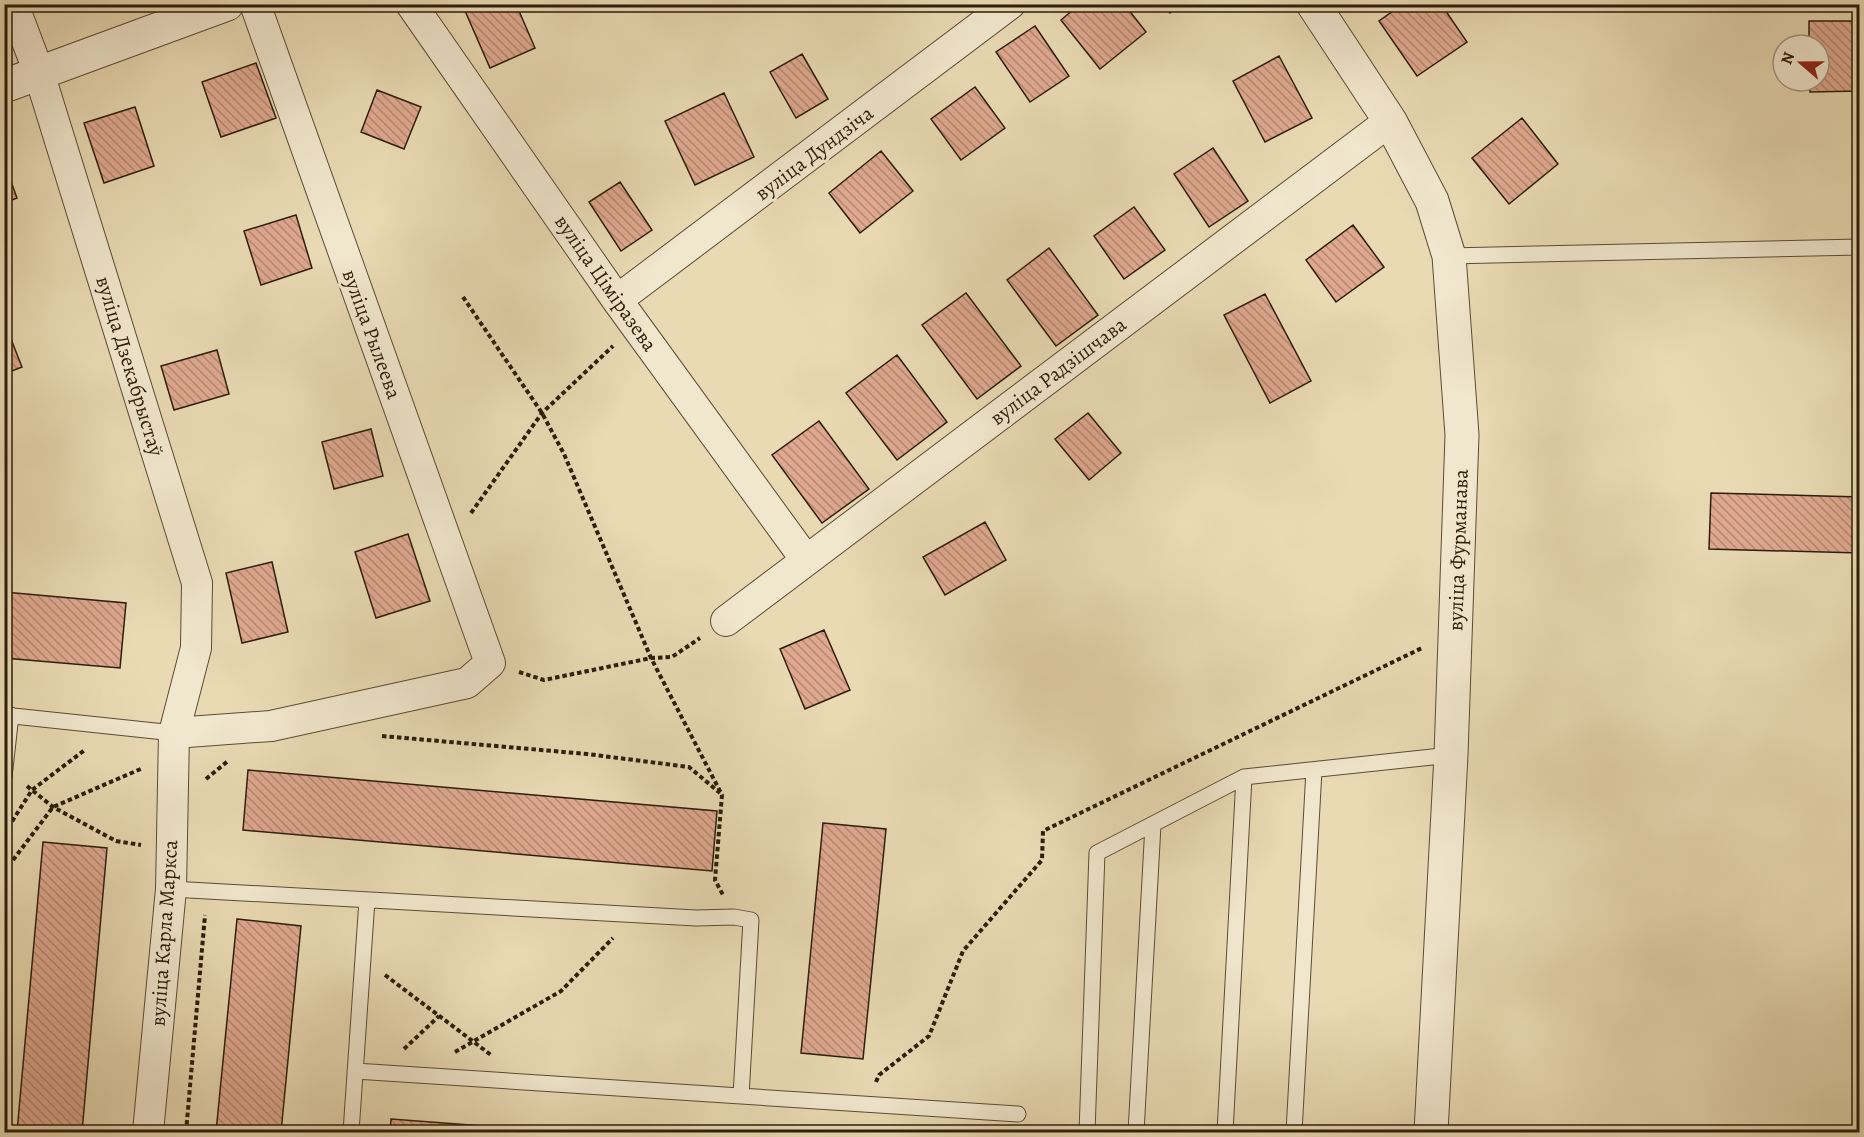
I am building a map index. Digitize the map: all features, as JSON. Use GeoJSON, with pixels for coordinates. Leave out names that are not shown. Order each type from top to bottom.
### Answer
{"type":"FeatureCollection","features":[{"type":"Feature","properties":{"kind":"street","name":"вуліца Дзекабрыстаў"},"geometry":{"type":"LineString","coordinates":[[13,4],[39,73],[197,583],[196,648],[174,743]]}},
{"type":"Feature","properties":{"kind":"street"},"geometry":{"type":"LineString","coordinates":[[4,86],[227,4]]}},
{"type":"Feature","properties":{"kind":"street","name":"вуліца Рылеева"},"geometry":{"type":"LineString","coordinates":[[255,4],[490,663]]}},
{"type":"Feature","properties":{"kind":"street","name":"вуліца Ціміразева"},"geometry":{"type":"LineString","coordinates":[[411,4],[617,300],[806,560]]}},
{"type":"Feature","properties":{"kind":"street","name":"вуліца Дундзіча"},"geometry":{"type":"LineString","coordinates":[[617,300],[1010,4]]}},
{"type":"Feature","properties":{"kind":"street","name":"вуліца Фурманава"},"geometry":{"type":"LineString","coordinates":[[1312,4],[1390,122],[1432,201],[1449,256],[1462,435],[1451,755],[1431,1132]]}},
{"type":"Feature","properties":{"kind":"street","name":"вуліца Радзішчава"},"geometry":{"type":"LineString","coordinates":[[726,621],[1390,122]]}},
{"type":"Feature","properties":{"kind":"street"},"geometry":{"type":"LineString","coordinates":[[174,743],[271,726],[467,683],[490,663]]}},
{"type":"Feature","properties":{"kind":"street","name":"вуліца Карла Маркса"},"geometry":{"type":"LineString","coordinates":[[148,1132],[171,889],[174,743]]}},
{"type":"Feature","properties":{"kind":"lane"},"geometry":{"type":"LineString","coordinates":[[1449,256],[1860,247]]}},
{"type":"Feature","properties":{"kind":"lane"},"geometry":{"type":"LineString","coordinates":[[5,772],[8,715],[115,726],[174,743]]}},
{"type":"Feature","properties":{"kind":"lane"},"geometry":{"type":"LineString","coordinates":[[1087,1132],[1098,853],[1244,777],[1451,755]]}},
{"type":"Feature","properties":{"kind":"lane"},"geometry":{"type":"LineString","coordinates":[[1294,1132],[1314,770]]}},
{"type":"Feature","properties":{"kind":"lane"},"geometry":{"type":"LineString","coordinates":[[1225,1132],[1244,777]]}},
{"type":"Feature","properties":{"kind":"lane"},"geometry":{"type":"LineString","coordinates":[[1136,1132],[1153,825]]}},
{"type":"Feature","properties":{"kind":"lane"},"geometry":{"type":"LineString","coordinates":[[171,889],[696,918],[734,917],[751,920],[741,1096]]}},
{"type":"Feature","properties":{"kind":"lane"},"geometry":{"type":"LineString","coordinates":[[351,1132],[367,900]]}},
{"type":"Feature","properties":{"kind":"lane"},"geometry":{"type":"LineString","coordinates":[[355,1071],[1018,1114]]}},
{"type":"Feature","properties":{"kind":"path"},"geometry":{"type":"LineString","coordinates":[[464,297],[542,413],[564,454],[651,658],[722,795],[715,880],[734,917]]}},
{"type":"Feature","properties":{"kind":"path"},"geometry":{"type":"LineString","coordinates":[[448,545],[542,413],[635,325]]}},
{"type":"Feature","properties":{"kind":"path"},"geometry":{"type":"LineString","coordinates":[[490,663],[544,680],[651,658],[672,657],[726,621]]}},
{"type":"Feature","properties":{"kind":"path"},"geometry":{"type":"LineString","coordinates":[[869,1104],[879,1075],[928,1036],[963,951],[1042,860],[1043,831],[1455,632]]}},
{"type":"Feature","properties":{"kind":"path"},"geometry":{"type":"LineString","coordinates":[[4,834],[32,790],[115,726]]}},
{"type":"Feature","properties":{"kind":"path"},"geometry":{"type":"LineString","coordinates":[[172,806],[271,726]]}},
{"type":"Feature","properties":{"kind":"path"},"geometry":{"type":"LineString","coordinates":[[376,735],[587,754],[689,767],[722,795]]}},
{"type":"Feature","properties":{"kind":"path"},"geometry":{"type":"LineString","coordinates":[[4,872],[53,807],[174,743]]}},
{"type":"Feature","properties":{"kind":"path"},"geometry":{"type":"LineString","coordinates":[[5,772],[53,807],[116,841],[171,850]]}},
{"type":"Feature","properties":{"kind":"path"},"geometry":{"type":"LineString","coordinates":[[186,1132],[207,891]]}},
{"type":"Feature","properties":{"kind":"path"},"geometry":{"type":"LineString","coordinates":[[419,1075],[472,1041],[561,991],[637,914]]}},
{"type":"Feature","properties":{"kind":"path"},"geometry":{"type":"LineString","coordinates":[[363,958],[526,1082]]}},
{"type":"Feature","properties":{"kind":"path"},"geometry":{"type":"LineString","coordinates":[[380,1072],[439,1016]]}},
{"type":"Feature","properties":{"kind":"building"},"geometry":{"type":"Polygon","coordinates":[[[462,4],[516,4],[535,48],[490,68],[462,4]]]}},
{"type":"Feature","properties":{"kind":"building"},"geometry":{"type":"Polygon","coordinates":[[[1080,4],[1124,4],[1146,32],[1100,69],[1061,20],[1080,4]]]}},
{"type":"Feature","properties":{"kind":"building"},"geometry":{"type":"Polygon","coordinates":[[[1163,4],[1180,4],[1170,13],[1163,4]]]}},
{"type":"Feature","properties":{"kind":"building"},"geometry":{"type":"Polygon","coordinates":[[[1403,4],[1441,4],[1467,42],[1417,76],[1379,21],[1403,4]]]}},
{"type":"Feature","properties":{"kind":"building"},"geometry":{"type":"Polygon","coordinates":[[[1809,21],[1860,21],[1860,91],[1831,92],[1831,33],[1809,33],[1809,21]]]}},
{"type":"Feature","properties":{"kind":"building"},"geometry":{"type":"Polygon","coordinates":[[[1035,26],[1069,76],[1030,102],[996,52],[1035,26]]]}},
{"type":"Feature","properties":{"kind":"building"},"geometry":{"type":"Polygon","coordinates":[[[802,54],[828,99],[796,118],[770,72],[802,54]]]}},
{"type":"Feature","properties":{"kind":"building"},"geometry":{"type":"Polygon","coordinates":[[[1279,56],[1312,118],[1265,142],[1233,81],[1279,56]]]}},
{"type":"Feature","properties":{"kind":"building"},"geometry":{"type":"Polygon","coordinates":[[[256,63],[276,118],[221,137],[202,82],[256,63]]]}},
{"type":"Feature","properties":{"kind":"building"},"geometry":{"type":"Polygon","coordinates":[[[975,87],[1005,128],[961,160],[931,119],[975,87]]]}},
{"type":"Feature","properties":{"kind":"building"},"geometry":{"type":"Polygon","coordinates":[[[377,90],[421,107],[404,149],[361,132],[377,90]]]}},
{"type":"Feature","properties":{"kind":"building"},"geometry":{"type":"Polygon","coordinates":[[[724,93],[754,157],[695,185],[665,121],[724,93]]]}},
{"type":"Feature","properties":{"kind":"building"},"geometry":{"type":"Polygon","coordinates":[[[135,107],[154,166],[104,183],[84,123],[135,107]]]}},
{"type":"Feature","properties":{"kind":"building"},"geometry":{"type":"Polygon","coordinates":[[[1522,118],[1558,164],[1509,204],[1472,158],[1522,118]]]}},
{"type":"Feature","properties":{"kind":"building"},"geometry":{"type":"Polygon","coordinates":[[[1213,148],[1248,201],[1209,227],[1174,174],[1213,148]]]}},
{"type":"Feature","properties":{"kind":"building"},"geometry":{"type":"Polygon","coordinates":[[[881,151],[913,191],[860,233],[829,193],[881,151]]]}},
{"type":"Feature","properties":{"kind":"building"},"geometry":{"type":"Polygon","coordinates":[[[4,162],[17,198],[4,203],[4,162]]]}},
{"type":"Feature","properties":{"kind":"building"},"geometry":{"type":"Polygon","coordinates":[[[620,182],[652,230],[621,251],[589,202],[620,182]]]}},
{"type":"Feature","properties":{"kind":"building"},"geometry":{"type":"Polygon","coordinates":[[[1134,207],[1165,250],[1124,279],[1094,236],[1134,207]]]}},
{"type":"Feature","properties":{"kind":"building"},"geometry":{"type":"Polygon","coordinates":[[[296,215],[312,268],[261,285],[244,231],[296,215]]]}},
{"type":"Feature","properties":{"kind":"building"},"geometry":{"type":"Polygon","coordinates":[[[1353,225],[1384,267],[1336,302],[1306,260],[1353,225]]]}},
{"type":"Feature","properties":{"kind":"building"},"geometry":{"type":"Polygon","coordinates":[[[1049,248],[1098,315],[1056,346],[1007,280],[1049,248]]]}},
{"type":"Feature","properties":{"kind":"building"},"geometry":{"type":"Polygon","coordinates":[[[966,293],[1021,366],[977,399],[922,325],[966,293]]]}},
{"type":"Feature","properties":{"kind":"building"},"geometry":{"type":"Polygon","coordinates":[[[1265,294],[1311,381],[1270,403],[1224,315],[1265,294]]]}},
{"type":"Feature","properties":{"kind":"building"},"geometry":{"type":"Polygon","coordinates":[[[9,334],[22,367],[4,374],[4,336],[9,334]]]}},
{"type":"Feature","properties":{"kind":"building"},"geometry":{"type":"Polygon","coordinates":[[[217,350],[229,394],[174,410],[161,366],[217,350]]]}},
{"type":"Feature","properties":{"kind":"building"},"geometry":{"type":"Polygon","coordinates":[[[897,355],[947,422],[897,460],[846,393],[897,355]]]}},
{"type":"Feature","properties":{"kind":"building"},"geometry":{"type":"Polygon","coordinates":[[[1088,413],[1121,453],[1089,480],[1055,439],[1088,413]]]}},
{"type":"Feature","properties":{"kind":"building"},"geometry":{"type":"Polygon","coordinates":[[[819,421],[869,489],[822,523],[772,455],[819,421]]]}},
{"type":"Feature","properties":{"kind":"building"},"geometry":{"type":"Polygon","coordinates":[[[371,429],[383,476],[334,489],[322,442],[371,429]]]}},
{"type":"Feature","properties":{"kind":"building"},"geometry":{"type":"Polygon","coordinates":[[[1711,493],[1860,497],[1860,553],[1709,549],[1711,493]]]}},
{"type":"Feature","properties":{"kind":"building"},"geometry":{"type":"Polygon","coordinates":[[[985,522],[1006,560],[945,595],[923,557],[985,522]]]}},
{"type":"Feature","properties":{"kind":"building"},"geometry":{"type":"Polygon","coordinates":[[[408,534],[430,601],[376,618],[355,552],[408,534]]]}},
{"type":"Feature","properties":{"kind":"building"},"geometry":{"type":"Polygon","coordinates":[[[272,562],[288,632],[242,643],[226,573],[272,562]]]}},
{"type":"Feature","properties":{"kind":"building"},"geometry":{"type":"Polygon","coordinates":[[[4,592],[126,603],[120,668],[4,658],[4,592]]]}},
{"type":"Feature","properties":{"kind":"building"},"geometry":{"type":"Polygon","coordinates":[[[824,630],[850,690],[805,709],[780,649],[824,630]]]}},
{"type":"Feature","properties":{"kind":"building"},"geometry":{"type":"Polygon","coordinates":[[[248,770],[717,811],[712,871],[243,830],[248,770]]]}},
{"type":"Feature","properties":{"kind":"building"},"geometry":{"type":"Polygon","coordinates":[[[823,823],[886,829],[863,1059],[801,1053],[823,823]]]}},
{"type":"Feature","properties":{"kind":"building"},"geometry":{"type":"Polygon","coordinates":[[[43,842],[107,848],[82,1132],[17,1132],[43,842]]]}},
{"type":"Feature","properties":{"kind":"building"},"geometry":{"type":"Polygon","coordinates":[[[237,919],[301,926],[281,1132],[216,1132],[237,919]]]}},
{"type":"Feature","properties":{"kind":"building"},"geometry":{"type":"Polygon","coordinates":[[[391,1119],[561,1132],[390,1132],[391,1119]]]}}]}
